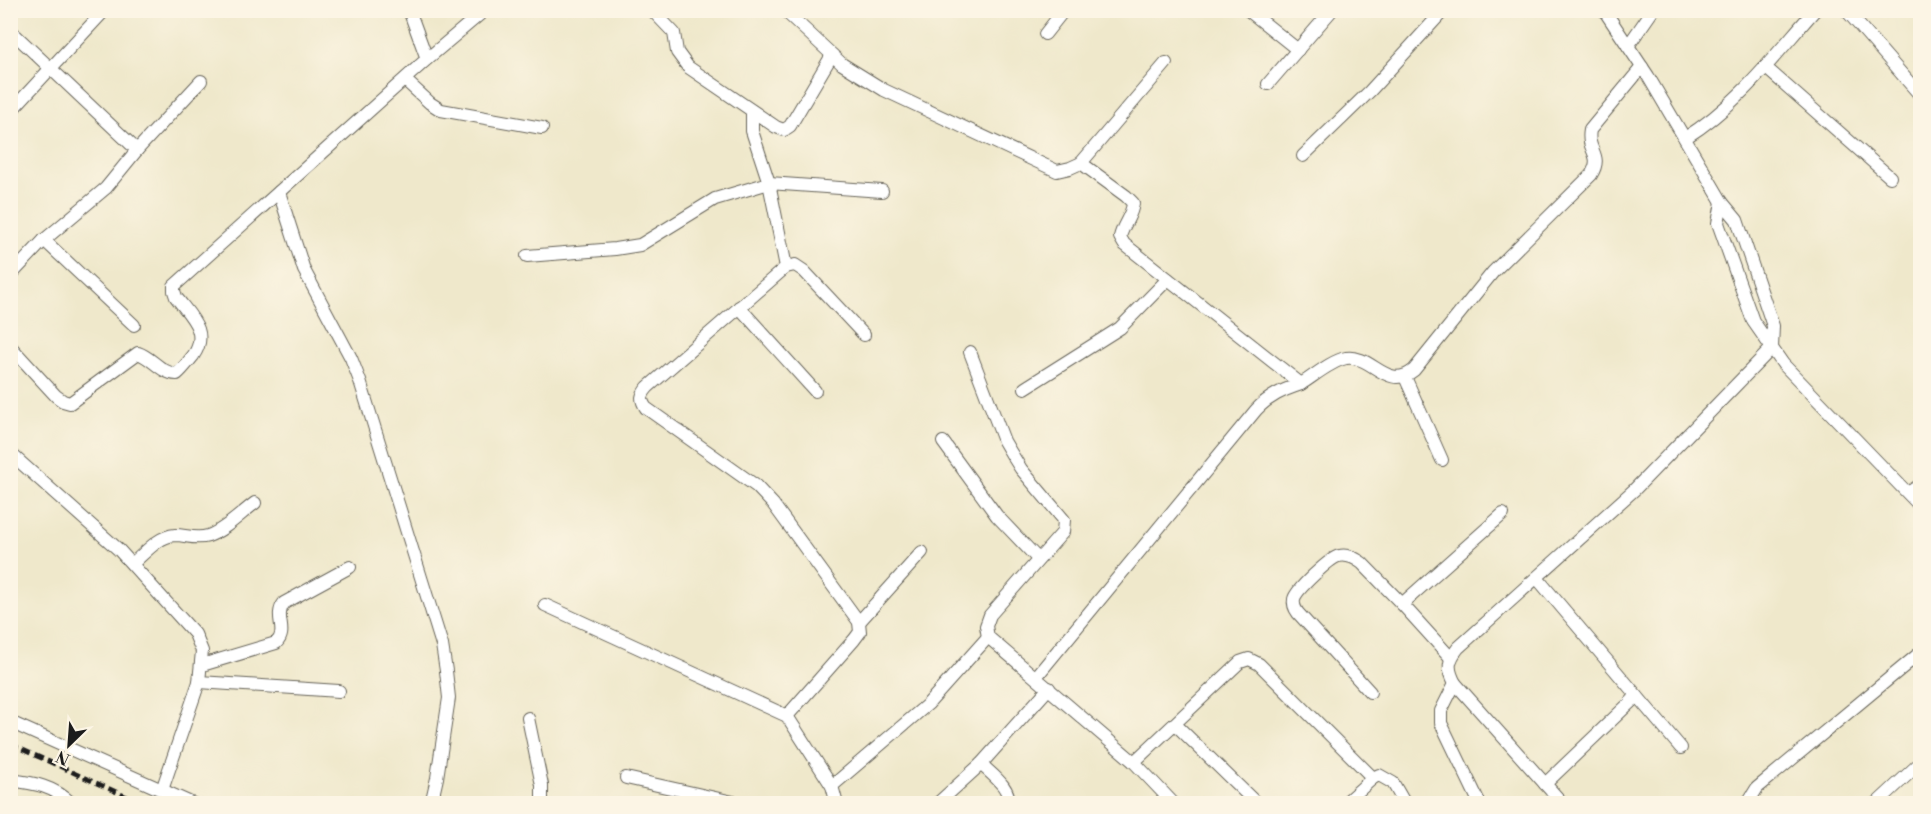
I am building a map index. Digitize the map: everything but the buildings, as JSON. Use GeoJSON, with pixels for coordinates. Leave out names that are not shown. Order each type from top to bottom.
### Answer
{"type":"FeatureCollection","features":[{"type":"Feature","properties":{"kind":"street"},"geometry":{"type":"LineString","coordinates":[[10,111],[105,10]]}},
{"type":"Feature","properties":{"kind":"street"},"geometry":{"type":"LineString","coordinates":[[409,10],[428,59]]}},
{"type":"Feature","properties":{"kind":"street"},"geometry":{"type":"LineString","coordinates":[[10,346],[56,396],[70,403],[138,353],[145,355],[164,371],[177,374],[196,352],[201,336],[197,326],[176,297],[174,286],[485,10]]}},
{"type":"Feature","properties":{"kind":"street"},"geometry":{"type":"LineString","coordinates":[[652,10],[674,33],[677,52],[688,67],[776,127],[784,130],[790,126],[832,55]]}},
{"type":"Feature","properties":{"kind":"street"},"geometry":{"type":"LineString","coordinates":[[784,10],[832,55],[884,90],[1057,171],[1081,163],[1166,63]]}},
{"type":"Feature","properties":{"kind":"street"},"geometry":{"type":"LineString","coordinates":[[1045,34],[1064,10]]}},
{"type":"Feature","properties":{"kind":"street"},"geometry":{"type":"LineString","coordinates":[[1248,10],[1298,50]]}},
{"type":"Feature","properties":{"kind":"street"},"geometry":{"type":"LineString","coordinates":[[1268,84],[1332,10]]}},
{"type":"Feature","properties":{"kind":"street"},"geometry":{"type":"LineString","coordinates":[[1303,156],[1370,91],[1444,10]]}},
{"type":"Feature","properties":{"kind":"street"},"geometry":{"type":"LineString","coordinates":[[1563,804],[1455,683],[1448,670],[1450,658],[1458,648],[1634,490],[1772,348],[1773,326],[1737,220],[1722,202],[1642,67],[1604,10]]}},
{"type":"Feature","properties":{"kind":"street"},"geometry":{"type":"LineString","coordinates":[[1628,46],[1653,10]]}},
{"type":"Feature","properties":{"kind":"street"},"geometry":{"type":"LineString","coordinates":[[1685,138],[1724,111],[1815,10]]}},
{"type":"Feature","properties":{"kind":"street"},"geometry":{"type":"LineString","coordinates":[[1845,10],[1920,95]]}},
{"type":"Feature","properties":{"kind":"street"},"geometry":{"type":"LineString","coordinates":[[10,30],[137,150]]}},
{"type":"Feature","properties":{"kind":"street"},"geometry":{"type":"LineString","coordinates":[[1036,677],[1266,400],[1278,392],[1301,384],[1344,358],[1354,358],[1397,378],[1406,377],[1414,370],[1492,272],[1591,175],[1596,167],[1597,159],[1588,139],[1590,130],[1642,67]]}},
{"type":"Feature","properties":{"kind":"street"},"geometry":{"type":"LineString","coordinates":[[1765,67],[1890,177]]}},
{"type":"Feature","properties":{"kind":"street"},"geometry":{"type":"LineString","coordinates":[[405,80],[441,110],[542,128]]}},
{"type":"Feature","properties":{"kind":"street"},"geometry":{"type":"LineString","coordinates":[[10,276],[44,240],[106,188],[137,150],[201,81]]}},
{"type":"Feature","properties":{"kind":"street"},"geometry":{"type":"LineString","coordinates":[[752,111],[752,131],[769,183],[786,267]]}},
{"type":"Feature","properties":{"kind":"street"},"geometry":{"type":"LineString","coordinates":[[1081,163],[1133,203],[1132,213],[1119,237],[1124,244],[1301,384]]}},
{"type":"Feature","properties":{"kind":"street"},"geometry":{"type":"LineString","coordinates":[[527,256],[640,245],[715,199],[769,183],[882,191]]}},
{"type":"Feature","properties":{"kind":"street"},"geometry":{"type":"LineString","coordinates":[[279,192],[304,270],[351,358],[360,381],[442,645],[449,698],[437,778],[430,804]]}},
{"type":"Feature","properties":{"kind":"street"},"geometry":{"type":"LineString","coordinates":[[1722,202],[1718,223],[1753,321],[1783,364],[1920,506]]}},
{"type":"Feature","properties":{"kind":"street"},"geometry":{"type":"LineString","coordinates":[[44,240],[134,325]]}},
{"type":"Feature","properties":{"kind":"street"},"geometry":{"type":"LineString","coordinates":[[787,716],[854,640],[860,632],[859,622],[756,486],[646,408],[642,401],[642,394],[786,267],[795,265],[804,271],[864,335]]}},
{"type":"Feature","properties":{"kind":"street"},"geometry":{"type":"LineString","coordinates":[[1025,388],[1120,328],[1168,279]]}},
{"type":"Feature","properties":{"kind":"street"},"geometry":{"type":"LineString","coordinates":[[739,307],[815,391]]}},
{"type":"Feature","properties":{"kind":"street"},"geometry":{"type":"LineString","coordinates":[[970,351],[1004,441],[1021,469],[1064,520],[1063,532],[990,615],[986,626],[988,637],[1134,762],[1174,804]]}},
{"type":"Feature","properties":{"kind":"street"},"geometry":{"type":"LineString","coordinates":[[1406,377],[1442,460]]}},
{"type":"Feature","properties":{"kind":"street"},"geometry":{"type":"LineString","coordinates":[[943,442],[997,516],[1038,559]]}},
{"type":"Feature","properties":{"kind":"street"},"geometry":{"type":"LineString","coordinates":[[10,453],[119,550],[195,634],[202,651],[199,682],[162,790]]}},
{"type":"Feature","properties":{"kind":"street"},"geometry":{"type":"LineString","coordinates":[[1908,493],[1920,485]]}},
{"type":"Feature","properties":{"kind":"street"},"geometry":{"type":"LineString","coordinates":[[132,564],[160,540],[176,535],[206,537],[255,503]]}},
{"type":"Feature","properties":{"kind":"street"},"geometry":{"type":"LineString","coordinates":[[1402,604],[1503,513]]}},
{"type":"Feature","properties":{"kind":"street"},"geometry":{"type":"LineString","coordinates":[[859,622],[922,552]]}},
{"type":"Feature","properties":{"kind":"street"},"geometry":{"type":"LineString","coordinates":[[1370,692],[1294,606],[1294,598],[1298,590],[1335,557],[1343,555],[1362,563],[1450,658]]}},
{"type":"Feature","properties":{"kind":"street"},"geometry":{"type":"LineString","coordinates":[[202,665],[276,643],[283,632],[279,616],[280,608],[284,603],[350,567]]}},
{"type":"Feature","properties":{"kind":"street"},"geometry":{"type":"LineString","coordinates":[[1537,579],[1681,748]]}},
{"type":"Feature","properties":{"kind":"street"},"geometry":{"type":"LineString","coordinates":[[544,605],[787,716],[832,786],[837,804]]}},
{"type":"Feature","properties":{"kind":"street"},"geometry":{"type":"LineString","coordinates":[[832,786],[928,704],[988,637]]}},
{"type":"Feature","properties":{"kind":"street"},"geometry":{"type":"LineString","coordinates":[[1747,804],[1757,788],[1920,653]]}},
{"type":"Feature","properties":{"kind":"street"},"geometry":{"type":"LineString","coordinates":[[1134,762],[1240,662],[1249,659],[1258,664],[1373,778]]}},
{"type":"Feature","properties":{"kind":"street"},"geometry":{"type":"LineString","coordinates":[[199,682],[339,691]]}},
{"type":"Feature","properties":{"kind":"street"},"geometry":{"type":"LineString","coordinates":[[1455,683],[1441,711],[1441,723],[1480,804]]}},
{"type":"Feature","properties":{"kind":"street"},"geometry":{"type":"LineString","coordinates":[[937,804],[981,764],[1049,688]]}},
{"type":"Feature","properties":{"kind":"street"},"geometry":{"type":"LineString","coordinates":[[1545,783],[1637,696]]}},
{"type":"Feature","properties":{"kind":"street"},"geometry":{"type":"LineString","coordinates":[[528,718],[542,786],[542,804]]}},
{"type":"Feature","properties":{"kind":"street"},"geometry":{"type":"LineString","coordinates":[[10,722],[193,804]]}},
{"type":"Feature","properties":{"kind":"street"},"geometry":{"type":"LineString","coordinates":[[1174,724],[1257,804]]}},
{"type":"Feature","properties":{"kind":"street"},"geometry":{"type":"LineString","coordinates":[[1878,803],[1920,763]]}},
{"type":"Feature","properties":{"kind":"street"},"geometry":{"type":"LineString","coordinates":[[981,764],[1008,791],[1010,801],[1008,804]]}},
{"type":"Feature","properties":{"kind":"street"},"geometry":{"type":"LineString","coordinates":[[1344,804],[1379,775],[1393,783],[1405,804]]}},
{"type":"Feature","properties":{"kind":"street"},"geometry":{"type":"LineString","coordinates":[[626,777],[742,804]]}},
{"type":"Feature","properties":{"kind":"street"},"geometry":{"type":"LineString","coordinates":[[10,780],[42,784],[55,790],[72,804]]}},
{"type":"Feature","properties":{"kind":"railway"},"geometry":{"type":"LineString","coordinates":[[10,744],[143,804]]}}]}
